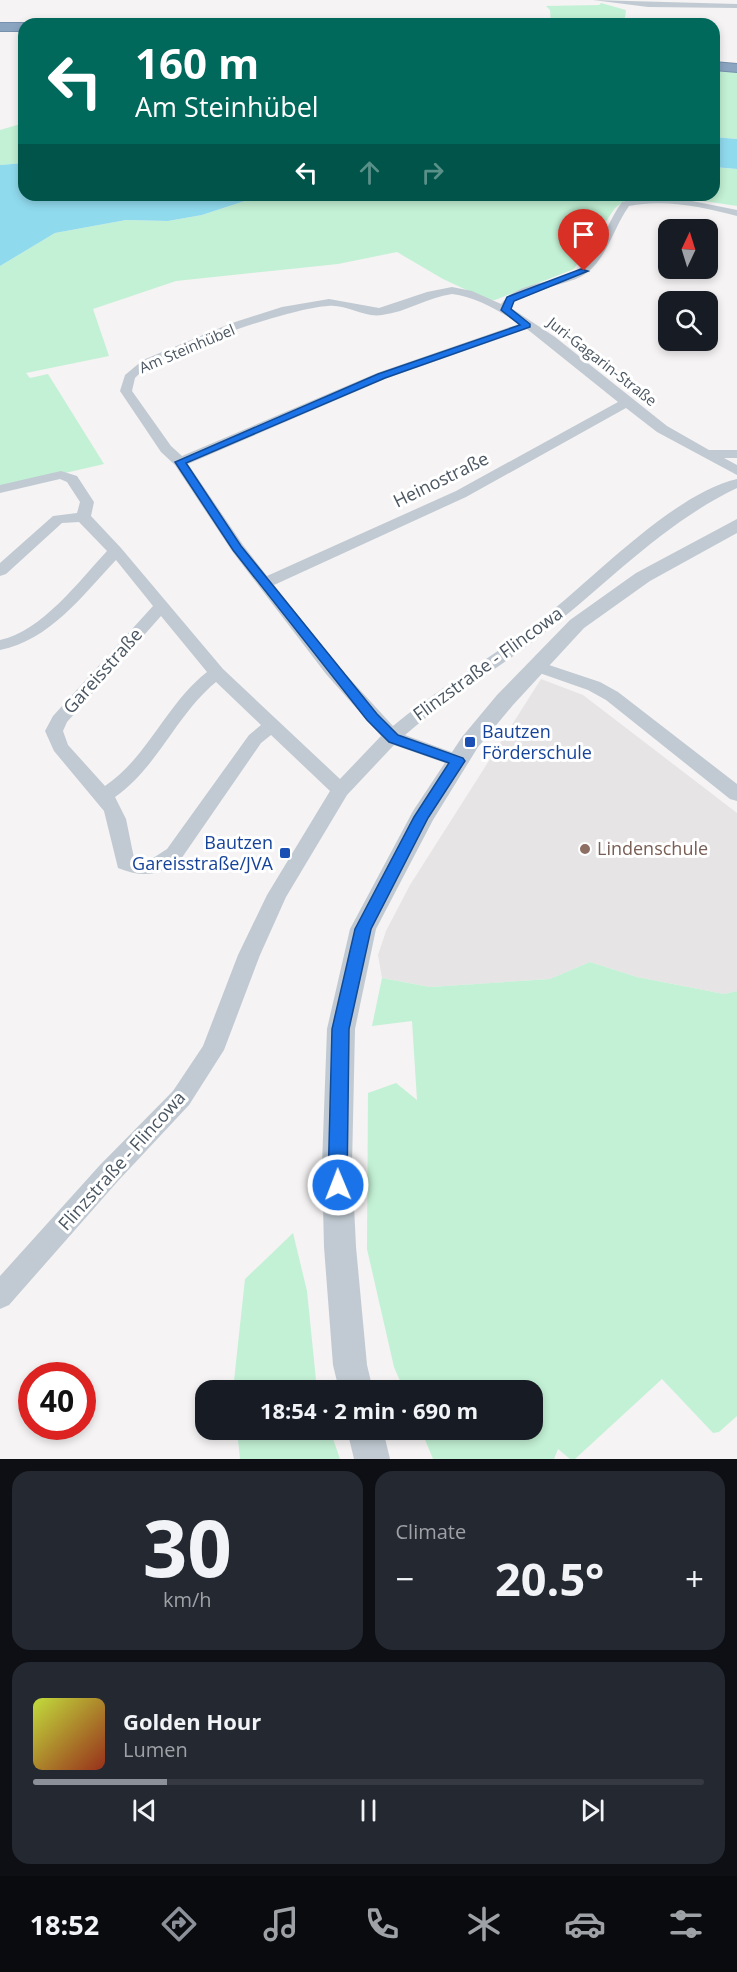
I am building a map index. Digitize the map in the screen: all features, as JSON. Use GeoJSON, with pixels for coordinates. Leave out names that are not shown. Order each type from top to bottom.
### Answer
{"type":"FeatureCollection","features":[{"type":"Feature","properties":{"kind":"highway"},"geometry":{"type":"LineString","coordinates":[[0,29],[18,29]]}},
{"type":"Feature","properties":{"kind":"highway"},"geometry":{"type":"LineString","coordinates":[[720,62],[737,63]]}},
{"type":"Feature","properties":{"kind":"highway"},"geometry":{"type":"LineString","coordinates":[[720,67],[737,68]]}},
{"type":"Feature","properties":{"kind":"street"},"geometry":{"type":"LineString","coordinates":[[597,0],[648,5],[737,7]]}},
{"type":"Feature","properties":{"kind":"street"},"geometry":{"type":"LineString","coordinates":[[506,310],[510,299],[584,271],[603,246],[626,204],[637,201],[664,201],[737,213]]}},
{"type":"Feature","properties":{"kind":"street","name":"Am Steinhübel"},"geometry":{"type":"LineString","coordinates":[[458,761],[393,738],[332,670],[237,548],[180,462],[166,449],[126,391],[127,380],[136,369],[273,314],[334,302],[379,312],[439,294],[458,292],[506,310]]}},
{"type":"Feature","properties":{"kind":"street","name":"Juri-Gagarin-Straße"},"geometry":{"type":"LineString","coordinates":[[506,310],[551,340],[662,429],[737,471]]}},
{"type":"Feature","properties":{"kind":"street"},"geometry":{"type":"LineString","coordinates":[[180,462],[381,376],[527,326]]}},
{"type":"Feature","properties":{"kind":"street","name":"Heinostraße"},"geometry":{"type":"LineString","coordinates":[[265,583],[460,494],[519,464],[615,407],[628,403]]}},
{"type":"Feature","properties":{"kind":"street"},"geometry":{"type":"LineString","coordinates":[[706,454],[737,454]]}},
{"type":"Feature","properties":{"kind":"street"},"geometry":{"type":"LineString","coordinates":[[0,489],[61,475],[72,479],[87,502],[83,517]]}},
{"type":"Feature","properties":{"kind":"street","name":"Flinzstraße - Flincowa"},"geometry":{"type":"LineString","coordinates":[[0,1296],[109,1173],[181,1098],[213,1050],[249,955],[278,895],[340,790],[384,743],[393,738],[418,714],[500,660],[674,518],[706,497],[737,483]]}},
{"type":"Feature","properties":{"kind":"street"},"geometry":{"type":"LineString","coordinates":[[83,517],[116,551],[217,673],[340,790]]}},
{"type":"Feature","properties":{"kind":"street"},"geometry":{"type":"LineString","coordinates":[[0,571],[58,519],[83,517]]}},
{"type":"Feature","properties":{"kind":"street"},"geometry":{"type":"LineString","coordinates":[[354,1380],[350,1365],[338,1188],[341,1029],[363,929],[417,825],[458,761],[505,700],[577,624],[643,577],[737,525]]}},
{"type":"Feature","properties":{"kind":"street"},"geometry":{"type":"LineString","coordinates":[[0,645],[24,639],[39,629],[116,551]]}},
{"type":"Feature","properties":{"kind":"street","name":"Gareisstraße"},"geometry":{"type":"LineString","coordinates":[[161,606],[59,720],[54,732],[60,747],[115,808],[120,849],[125,863],[139,870],[161,865],[174,854],[255,739],[271,726]]}},
{"type":"Feature","properties":{"kind":"street"},"geometry":{"type":"LineString","coordinates":[[537,666],[594,686],[612,696],[737,794]]}},
{"type":"Feature","properties":{"kind":"street"},"geometry":{"type":"LineString","coordinates":[[103,796],[129,777],[204,681],[217,673]]}},
{"type":"Feature","properties":{"kind":"street"},"geometry":{"type":"LineString","coordinates":[[367,1440],[372,1459]]}},
{"type":"Feature","properties":{"kind":"shaded area","name":"Lindenschule"},"geometry":{"type":"Polygon","coordinates":[[[541,679],[583,695],[737,813],[737,991],[724,994],[637,977],[590,962],[550,979],[430,987],[382,978],[378,955],[386,931],[410,885],[541,679]]]}},
{"type":"Feature","properties":{"kind":"green space"},"geometry":{"type":"Polygon","coordinates":[[[601,3],[626,10],[625,18],[551,18],[550,10],[546,6],[599,5],[601,3]]]}},
{"type":"Feature","properties":{"kind":"green space"},"geometry":{"type":"Polygon","coordinates":[[[720,70],[737,71],[737,139],[720,138],[720,70]]]}},
{"type":"Feature","properties":{"kind":"green space"},"geometry":{"type":"Polygon","coordinates":[[[18,125],[18,164],[0,165],[0,130],[18,125]]]}},
{"type":"Feature","properties":{"kind":"green space"},"geometry":{"type":"Polygon","coordinates":[[[720,168],[737,169],[737,206],[704,201],[720,201],[720,168]]]}},
{"type":"Feature","properties":{"kind":"green space"},"geometry":{"type":"Polygon","coordinates":[[[245,201],[626,201],[615,208],[574,269],[495,300],[488,300],[443,279],[397,252],[338,264],[176,281],[93,309],[109,356],[26,373],[30,378],[48,374],[104,464],[0,488],[0,266],[55,233],[126,220],[168,221],[202,215],[245,201]]]}},
{"type":"Feature","properties":{"kind":"green space"},"geometry":{"type":"Polygon","coordinates":[[[590,962],[637,977],[724,994],[737,991],[737,1416],[719,1432],[713,1433],[662,1379],[575,1459],[570,1459],[558,1449],[554,1459],[433,1459],[425,1440],[543,1440],[543,1380],[400,1380],[394,1367],[367,1249],[368,1093],[396,1083],[417,1100],[412,1021],[372,1026],[382,978],[430,987],[550,979],[590,962]]]}},
{"type":"Feature","properties":{"kind":"green space"},"geometry":{"type":"Polygon","coordinates":[[[293,1233],[307,1291],[316,1380],[234,1380],[245,1279],[293,1233]]]}},
{"type":"Feature","properties":{"kind":"green space"},"geometry":{"type":"Polygon","coordinates":[[[238,1440],[333,1440],[340,1459],[240,1459],[238,1440]]]}},
{"type":"Feature","properties":{"kind":"water"},"geometry":{"type":"Polygon","coordinates":[[[720,138],[737,139],[737,169],[720,168],[720,138]]]}},
{"type":"Feature","properties":{"kind":"water"},"geometry":{"type":"Polygon","coordinates":[[[18,164],[18,201],[245,201],[202,215],[168,221],[126,220],[55,233],[0,266],[0,165],[18,164]]]}},
{"type":"Feature","properties":{"kind":"place","name":"Bautzen Förderschule"},"geometry":{"type":"Point","coordinates":[470,742]}},
{"type":"Feature","properties":{"kind":"place","name":"Lindenschule"},"geometry":{"type":"Point","coordinates":[585,849]}},
{"type":"Feature","properties":{"kind":"place","name":"Bautzen Gareisstraße/JVA"},"geometry":{"type":"Point","coordinates":[285,853]}},
{"type":"Feature","properties":{"kind":"route"},"geometry":{"type":"LineString","coordinates":[[338,1185],[341,1029],[363,929],[402,851],[458,761],[393,738],[372,717],[332,670],[237,548],[180,462],[381,376],[439,354],[527,326],[506,310],[505,306],[510,299],[584,271]]}}]}
